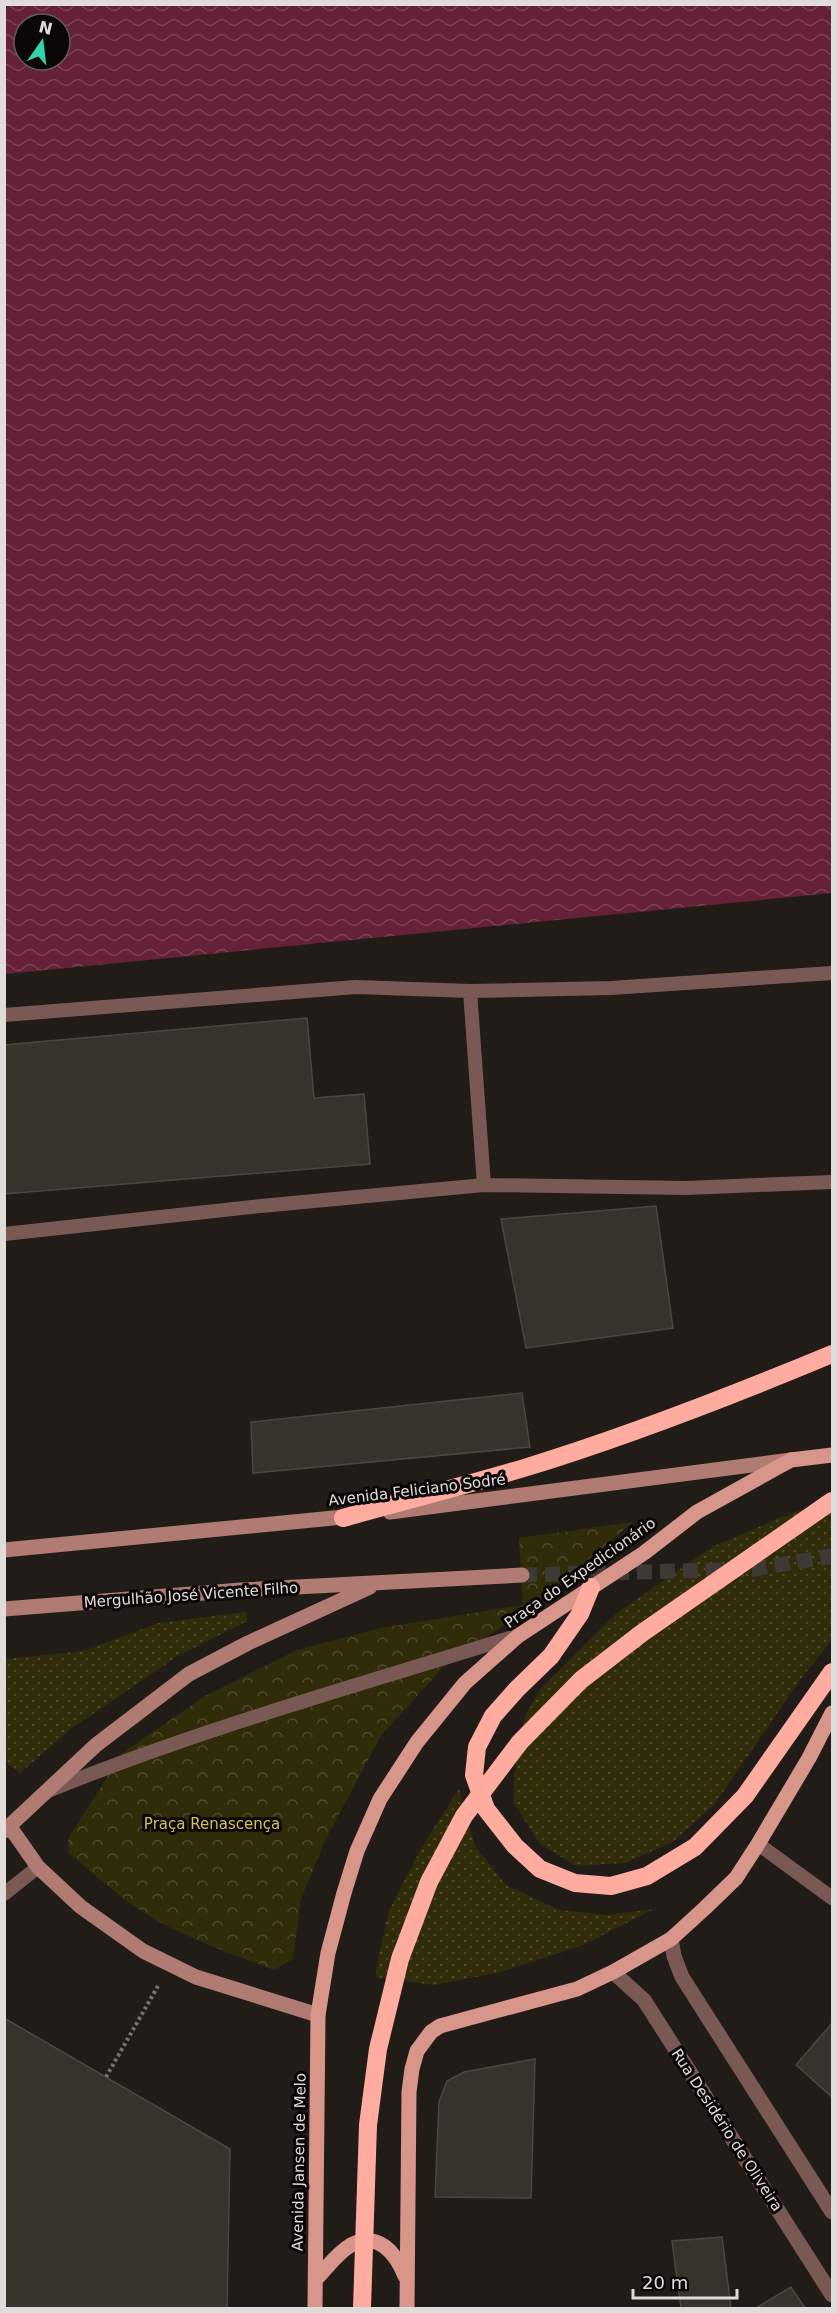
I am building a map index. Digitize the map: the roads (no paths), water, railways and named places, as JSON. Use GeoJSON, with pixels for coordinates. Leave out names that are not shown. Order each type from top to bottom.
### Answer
{"type":"FeatureCollection","features":[{"type":"Feature","properties":{"kind":"highway"},"geometry":{"type":"LineString","coordinates":[[343,1518],[524,1468],[602,1442],[735,1395],[832,1354]]}},
{"type":"Feature","properties":{"kind":"highway"},"geometry":{"type":"LineString","coordinates":[[362,2308],[368,2125],[378,2049],[400,1959],[429,1882],[464,1816],[520,1742],[581,1680],[651,1626],[832,1501]]}},
{"type":"Feature","properties":{"kind":"highway"},"geometry":{"type":"LineString","coordinates":[[591,1587],[580,1614],[551,1656],[493,1716],[477,1747],[474,1775],[486,1809],[515,1846],[540,1869],[576,1883],[611,1886],[647,1876],[695,1847],[746,1796],[832,1672]]}},
{"type":"Feature","properties":{"kind":"main road","name":"Avenida Feliciano Sodré"},"geometry":{"type":"LineString","coordinates":[[4,1550],[343,1518],[832,1455]]}},
{"type":"Feature","properties":{"kind":"main road","name":"Praça do Expedicionário"},"geometry":{"type":"LineString","coordinates":[[318,2015],[328,1953],[344,1893],[357,1851],[380,1799],[417,1742],[465,1683],[518,1636],[644,1553],[697,1512],[791,1460]]}},
{"type":"Feature","properties":{"kind":"main road","name":"Mergulhão José Vicente Filho"},"geometry":{"type":"LineString","coordinates":[[4,1610],[241,1590],[522,1575]]}},
{"type":"Feature","properties":{"kind":"main road","name":"Mergulhão José Vicente Filho"},"geometry":{"type":"LineString","coordinates":[[6,1826],[47,1792],[96,1745],[189,1674],[248,1643],[379,1583]]}},
{"type":"Feature","properties":{"kind":"main road"},"geometry":{"type":"LineString","coordinates":[[406,2308],[409,2092],[417,2051],[431,2032],[452,2022],[472,2019],[577,1989],[613,1972],[671,1939],[736,1878],[809,1758],[832,1713]]}},
{"type":"Feature","properties":{"kind":"main road"},"geometry":{"type":"LineString","coordinates":[[6,1826],[38,1867],[81,1907],[142,1951],[196,1977],[318,2015]]}},
{"type":"Feature","properties":{"kind":"main road","name":"Avenida Jansen de Melo"},"geometry":{"type":"LineString","coordinates":[[315,2308],[318,2015]]}},
{"type":"Feature","properties":{"kind":"main road"},"geometry":{"type":"LineString","coordinates":[[316,2279],[336,2257],[351,2245],[368,2241],[380,2243],[394,2253],[407,2281]]}},
{"type":"Feature","properties":{"kind":"street"},"geometry":{"type":"LineString","coordinates":[[671,1939],[674,1956],[682,1977],[832,2212]]}},
{"type":"Feature","properties":{"kind":"street","name":"Rua Desidério de Oliveira"},"geometry":{"type":"LineString","coordinates":[[613,1972],[644,2000],[832,2295]]}},
{"type":"Feature","properties":{"kind":"lane"},"geometry":{"type":"LineString","coordinates":[[4,1015],[356,987],[470,991],[611,988],[832,973]]}},
{"type":"Feature","properties":{"kind":"lane"},"geometry":{"type":"LineString","coordinates":[[470,991],[484,1185]]}},
{"type":"Feature","properties":{"kind":"lane"},"geometry":{"type":"LineString","coordinates":[[4,1234],[484,1185],[686,1188],[832,1182]]}},
{"type":"Feature","properties":{"kind":"lane"},"geometry":{"type":"LineString","coordinates":[[47,1792],[103,1768],[227,1726],[378,1677],[518,1636]]}},
{"type":"Feature","properties":{"kind":"lane"},"geometry":{"type":"LineString","coordinates":[[758,1844],[832,1898]]}},
{"type":"Feature","properties":{"kind":"lane"},"geometry":{"type":"LineString","coordinates":[[4,1894],[38,1867]]}},
{"type":"Feature","properties":{"kind":"water"},"geometry":{"type":"Polygon","coordinates":[[[5,4],[832,5],[832,893],[5,974],[5,4]]]}},
{"type":"Feature","properties":{"kind":"tunnel"},"geometry":{"type":"LineString","coordinates":[[522,1575],[755,1569],[832,1556]]}},
{"type":"Feature","properties":{"kind":"park label","name":"Praça Renascença"},"geometry":{"type":"Point","coordinates":[212,1824]}}]}
